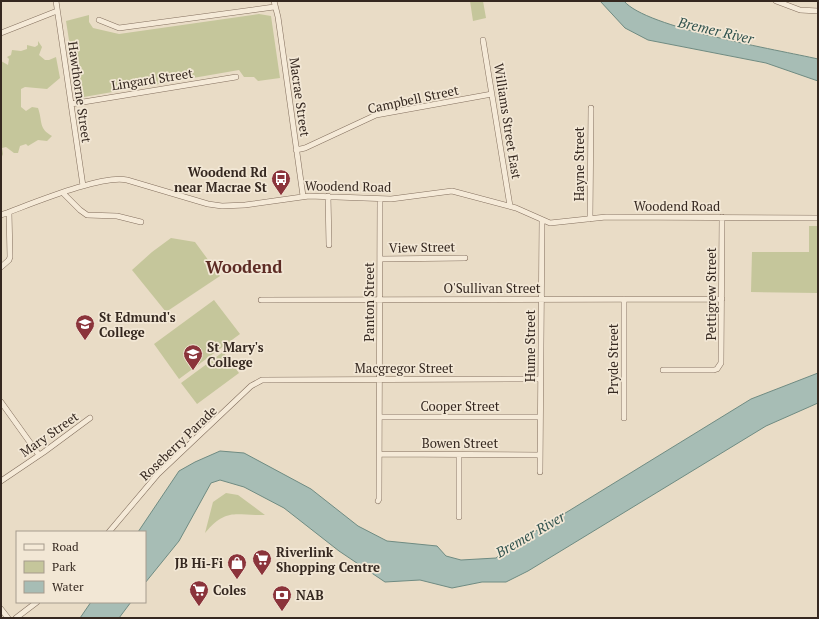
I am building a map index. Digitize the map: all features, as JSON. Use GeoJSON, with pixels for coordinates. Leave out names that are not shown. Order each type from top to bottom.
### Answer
{"type":"FeatureCollection","features":[{"type":"Feature","properties":{"kind":"street","name":"Hawthorne Street"},"geometry":{"type":"LineString","coordinates":[[56,1],[83,186]]}},
{"type":"Feature","properties":{"kind":"street"},"geometry":{"type":"LineString","coordinates":[[776,1],[800,10],[818,11]]}},
{"type":"Feature","properties":{"kind":"street"},"geometry":{"type":"LineString","coordinates":[[99,20],[119,28],[274,4]]}},
{"type":"Feature","properties":{"kind":"street","name":"Macrae Street"},"geometry":{"type":"LineString","coordinates":[[274,4],[278,17],[303,196]]}},
{"type":"Feature","properties":{"kind":"street"},"geometry":{"type":"LineString","coordinates":[[1,33],[57,11]]}},
{"type":"Feature","properties":{"kind":"street","name":"Williams Street East"},"geometry":{"type":"LineString","coordinates":[[483,40],[510,206]]}},
{"type":"Feature","properties":{"kind":"street","name":"Lingard Street"},"geometry":{"type":"LineString","coordinates":[[71,104],[236,77]]}},
{"type":"Feature","properties":{"kind":"street","name":"Campbell Street"},"geometry":{"type":"LineString","coordinates":[[296,150],[305,148],[376,115],[492,94]]}},
{"type":"Feature","properties":{"kind":"street","name":"Hayne Street"},"geometry":{"type":"LineString","coordinates":[[590,219],[591,108]]}},
{"type":"Feature","properties":{"kind":"street","name":"Woodend Road"},"geometry":{"type":"LineString","coordinates":[[1,214],[83,186],[108,179],[122,179],[208,204],[222,206],[245,205],[303,196],[380,199],[452,190],[510,206],[542,220],[560,223],[606,217],[818,218]]}},
{"type":"Feature","properties":{"kind":"street"},"geometry":{"type":"LineString","coordinates":[[63,193],[87,215],[117,216],[141,222]]}},
{"type":"Feature","properties":{"kind":"street"},"geometry":{"type":"LineString","coordinates":[[328,196],[328,245]]}},
{"type":"Feature","properties":{"kind":"street","name":"Panton Street"},"geometry":{"type":"LineString","coordinates":[[378,501],[380,454],[380,199]]}},
{"type":"Feature","properties":{"kind":"street"},"geometry":{"type":"LineString","coordinates":[[1,267],[9,260],[10,256],[9,212]]}},
{"type":"Feature","properties":{"kind":"street","name":"Pettigrew Street"},"geometry":{"type":"LineString","coordinates":[[663,370],[717,369],[721,363],[722,217]]}},
{"type":"Feature","properties":{"kind":"street","name":"Hume Street"},"geometry":{"type":"LineString","coordinates":[[540,472],[542,220]]}},
{"type":"Feature","properties":{"kind":"street","name":"View Street"},"geometry":{"type":"LineString","coordinates":[[380,259],[465,258]]}},
{"type":"Feature","properties":{"kind":"street","name":"O'Sullivan Street"},"geometry":{"type":"LineString","coordinates":[[261,300],[541,298],[722,299]]}},
{"type":"Feature","properties":{"kind":"street","name":"Pryde Street"},"geometry":{"type":"LineString","coordinates":[[624,299],[624,418]]}},
{"type":"Feature","properties":{"kind":"street","name":"Macgregor Street"},"geometry":{"type":"LineString","coordinates":[[268,379],[540,379]]}},
{"type":"Feature","properties":{"kind":"street","name":"Roseberry Parade"},"geometry":{"type":"LineString","coordinates":[[111,531],[177,456],[251,386],[268,379]]}},
{"type":"Feature","properties":{"kind":"street"},"geometry":{"type":"LineString","coordinates":[[1,402],[39,455]]}},
{"type":"Feature","properties":{"kind":"street","name":"Cooper Street"},"geometry":{"type":"LineString","coordinates":[[380,417],[540,417]]}},
{"type":"Feature","properties":{"kind":"street","name":"Mary Street"},"geometry":{"type":"LineString","coordinates":[[1,481],[90,418]]}},
{"type":"Feature","properties":{"kind":"street","name":"Bowen Street"},"geometry":{"type":"LineString","coordinates":[[380,454],[540,455]]}},
{"type":"Feature","properties":{"kind":"street"},"geometry":{"type":"LineString","coordinates":[[459,454],[459,517]]}},
{"type":"Feature","properties":{"kind":"street"},"geometry":{"type":"LineString","coordinates":[[16,618],[36,603]]}},
{"type":"Feature","properties":{"kind":"street"},"geometry":{"type":"LineString","coordinates":[[1,609],[8,618]]}},
{"type":"Feature","properties":{"kind":"green space"},"geometry":{"type":"Polygon","coordinates":[[[470,1],[483,1],[486,18],[473,21],[470,1]]]}},
{"type":"Feature","properties":{"kind":"green space"},"geometry":{"type":"Polygon","coordinates":[[[259,14],[271,16],[280,78],[258,81],[254,77],[244,77],[239,70],[78,98],[66,21],[89,15],[89,22],[93,28],[119,34],[259,14]]]}},
{"type":"Feature","properties":{"kind":"green space"},"geometry":{"type":"Polygon","coordinates":[[[38,41],[42,47],[39,55],[45,60],[56,57],[60,78],[47,89],[25,87],[21,89],[21,107],[26,111],[32,107],[38,108],[43,127],[52,136],[47,141],[38,140],[28,146],[26,144],[20,146],[18,153],[14,153],[6,147],[2,148],[3,154],[1,159],[1,61],[8,65],[9,59],[7,57],[11,55],[12,50],[21,51],[27,49],[27,45],[35,47],[38,45],[38,41]]]}},
{"type":"Feature","properties":{"kind":"green space"},"geometry":{"type":"Polygon","coordinates":[[[809,226],[818,226],[818,293],[751,292],[752,252],[809,252],[809,226]]]}},
{"type":"Feature","properties":{"kind":"green space"},"geometry":{"type":"Polygon","coordinates":[[[171,238],[195,242],[220,276],[166,312],[132,270],[152,252],[171,238]]]}},
{"type":"Feature","properties":{"kind":"green space"},"geometry":{"type":"Polygon","coordinates":[[[214,300],[240,334],[179,379],[154,344],[214,300]]]}},
{"type":"Feature","properties":{"kind":"green space"},"geometry":{"type":"Polygon","coordinates":[[[223,352],[239,373],[197,404],[181,383],[223,352]]]}},
{"type":"Feature","properties":{"kind":"green space"},"geometry":{"type":"Polygon","coordinates":[[[226,493],[238,495],[265,515],[239,514],[226,516],[219,519],[205,533],[213,502],[226,493]]]}},
{"type":"Feature","properties":{"kind":"water","name":"Bremer River"},"geometry":{"type":"Polygon","coordinates":[[[600,1],[624,1],[637,11],[685,29],[745,44],[818,59],[818,81],[766,63],[648,40],[625,28],[600,1]]]}},
{"type":"Feature","properties":{"kind":"water","name":"Bremer River"},"geometry":{"type":"Polygon","coordinates":[[[818,373],[818,403],[766,426],[528,571],[506,582],[482,582],[452,588],[420,580],[385,582],[339,551],[284,508],[244,487],[220,480],[211,483],[179,541],[146,582],[146,531],[139,531],[179,471],[220,451],[244,453],[311,489],[358,526],[387,541],[437,546],[446,556],[461,560],[496,558],[510,547],[751,399],[818,373]]]}},
{"type":"Feature","properties":{"kind":"water"},"geometry":{"type":"Polygon","coordinates":[[[90,603],[130,603],[119,618],[80,618],[90,603]]]}},
{"type":"Feature","properties":{"kind":"place","name":"Woodend Rd near Macrae St"},"geometry":{"type":"Point","coordinates":[281,196]}},
{"type":"Feature","properties":{"kind":"place","name":"St Edmund's College"},"geometry":{"type":"Point","coordinates":[85,341]}},
{"type":"Feature","properties":{"kind":"place","name":"St Mary's College"},"geometry":{"type":"Point","coordinates":[193,371]}},
{"type":"Feature","properties":{"kind":"place","name":"Riverlink Shopping Centre"},"geometry":{"type":"Point","coordinates":[262,576]}},
{"type":"Feature","properties":{"kind":"place","name":"JB Hi-Fi"},"geometry":{"type":"Point","coordinates":[237,580]}},
{"type":"Feature","properties":{"kind":"place","name":"Coles"},"geometry":{"type":"Point","coordinates":[199,607]}},
{"type":"Feature","properties":{"kind":"place","name":"NAB"},"geometry":{"type":"Point","coordinates":[282,612]}},
{"type":"Feature","properties":{"kind":"district","name":"Woodend"},"geometry":{"type":"Point","coordinates":[244,266]}}]}
